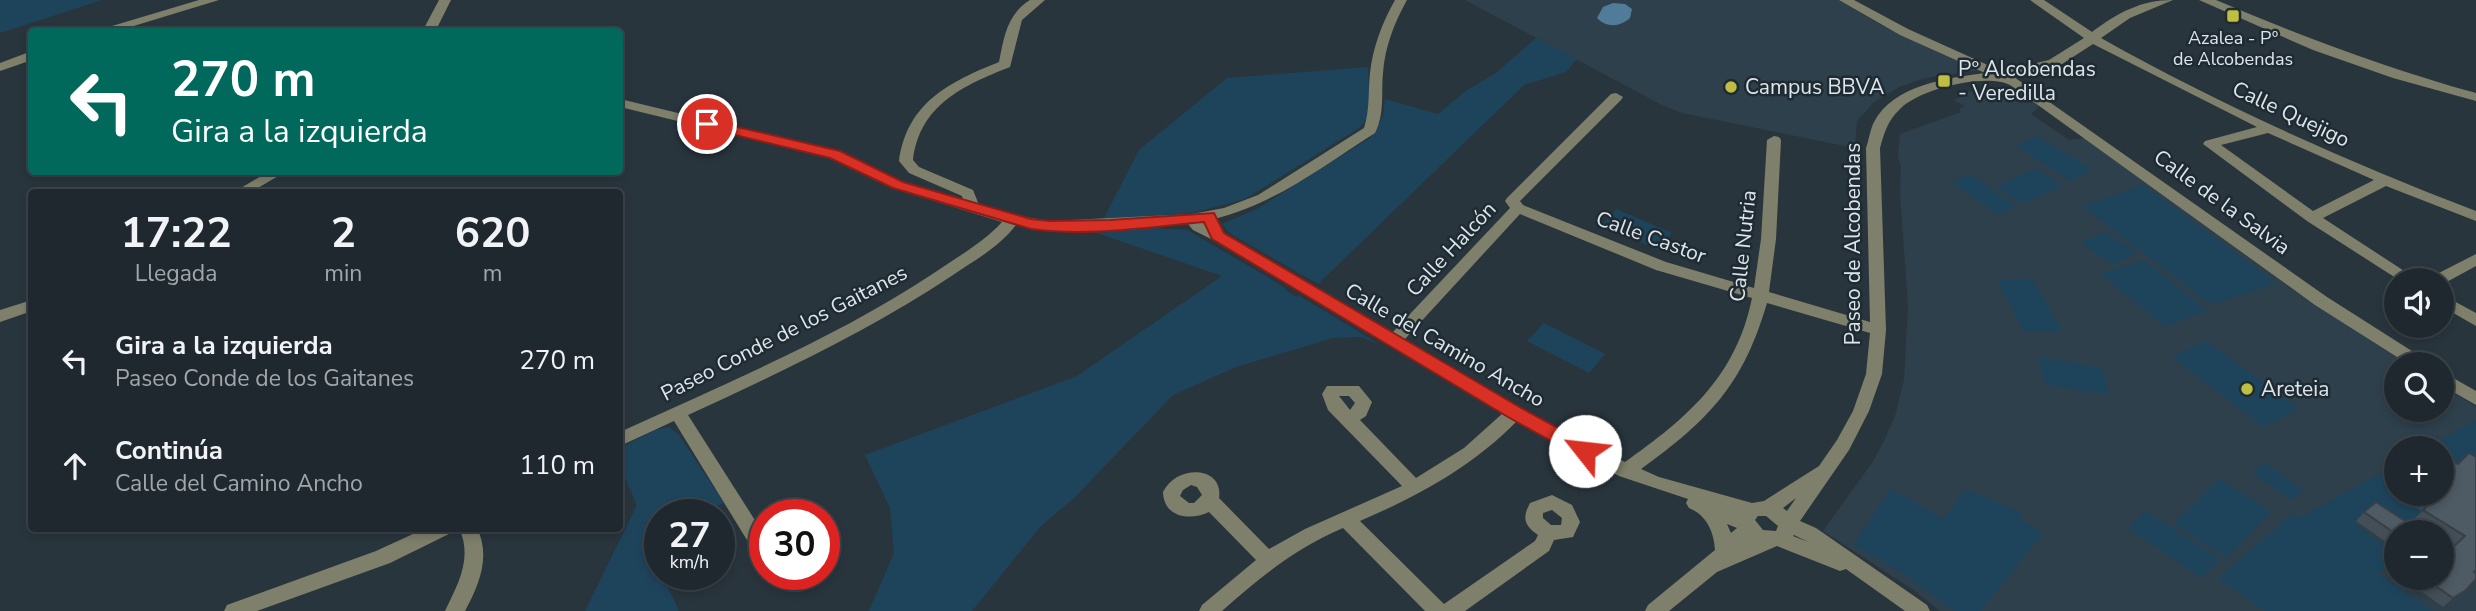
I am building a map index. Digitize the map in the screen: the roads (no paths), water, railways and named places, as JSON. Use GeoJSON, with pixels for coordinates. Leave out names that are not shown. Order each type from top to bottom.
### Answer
{"type":"FeatureCollection","features":[{"type":"Feature","properties":{"kind":"street"},"geometry":{"type":"LineString","coordinates":[[112,28],[213,0]]}},
{"type":"Feature","properties":{"kind":"street"},"geometry":{"type":"LineString","coordinates":[[430,28],[445,0]]}},
{"type":"Feature","properties":{"kind":"street"},"geometry":{"type":"LineString","coordinates":[[973,208],[968,194],[914,170],[906,161],[910,131],[925,110],[951,90],[983,72],[1005,64],[1013,21],[1026,7],[1039,0]]}},
{"type":"Feature","properties":{"kind":"street"},"geometry":{"type":"LineString","coordinates":[[623,104],[835,155],[898,185],[1019,221],[1050,226],[1076,226],[1192,219],[1241,208],[1263,198],[1370,130],[1376,115],[1377,70],[1384,31],[1401,0]]}},
{"type":"Feature","properties":{"kind":"street","name":"Calle de la Salvia"},"geometry":{"type":"LineString","coordinates":[[1845,0],[1888,24],[2024,88],[2320,301],[2401,352]]}},
{"type":"Feature","properties":{"kind":"street","name":"Calle Quejigo"},"geometry":{"type":"LineString","coordinates":[[2036,0],[2094,38],[2269,128],[2476,216]]}},
{"type":"Feature","properties":{"kind":"street","name":"Paseo de Alcobendas"},"geometry":{"type":"LineString","coordinates":[[1710,567],[1779,535],[1829,465],[1861,411],[1874,374],[1878,325],[1873,148],[1878,123],[1894,105],[1919,91],[2055,62],[2125,16],[2167,0]]}},
{"type":"Feature","properties":{"kind":"street"},"geometry":{"type":"LineString","coordinates":[[2205,0],[2318,47],[2398,75],[2476,97]]}},
{"type":"Feature","properties":{"kind":"street"},"geometry":{"type":"LineString","coordinates":[[0,67],[28,56]]}},
{"type":"Feature","properties":{"kind":"street","name":"Calle Halcón"},"geometry":{"type":"LineString","coordinates":[[1394,341],[1518,208],[1512,201],[1616,97]]}},
{"type":"Feature","properties":{"kind":"street"},"geometry":{"type":"LineString","coordinates":[[2269,128],[2210,144],[2312,218],[2391,268]]}},
{"type":"Feature","properties":{"kind":"street","name":"Calle Nutria"},"geometry":{"type":"LineString","coordinates":[[1625,471],[1670,439],[1718,393],[1746,348],[1767,296],[1774,140]]}},
{"type":"Feature","properties":{"kind":"street"},"geometry":{"type":"LineString","coordinates":[[247,189],[272,175]]}},
{"type":"Feature","properties":{"kind":"street"},"geometry":{"type":"LineString","coordinates":[[2312,218],[2386,180]]}},
{"type":"Feature","properties":{"kind":"street","name":"Calle Castor"},"geometry":{"type":"LineString","coordinates":[[1518,208],[1661,266],[1767,296],[1788,305],[1878,325]]}},
{"type":"Feature","properties":{"kind":"street"},"geometry":{"type":"LineString","coordinates":[[1209,216],[1218,236]]}},
{"type":"Feature","properties":{"kind":"street","name":"Calle del Camino Ancho"},"geometry":{"type":"LineString","coordinates":[[1192,219],[1203,230],[1218,236],[1514,412],[1625,471],[1754,518]]}},
{"type":"Feature","properties":{"kind":"street","name":"Paseo Conde de los Gaitanes"},"geometry":{"type":"LineString","coordinates":[[623,438],[871,319],[929,285],[1019,221]]}},
{"type":"Feature","properties":{"kind":"street"},"geometry":{"type":"LineString","coordinates":[[2454,271],[2476,259]]}},
{"type":"Feature","properties":{"kind":"street"},"geometry":{"type":"LineString","coordinates":[[0,316],[28,306]]}},
{"type":"Feature","properties":{"kind":"street"},"geometry":{"type":"LineString","coordinates":[[2454,307],[2476,320]]}},
{"type":"Feature","properties":{"kind":"street"},"geometry":{"type":"LineString","coordinates":[[2454,385],[2476,399]]}},
{"type":"Feature","properties":{"kind":"street"},"geometry":{"type":"LineString","coordinates":[[677,412],[749,527]]}},
{"type":"Feature","properties":{"kind":"street"},"geometry":{"type":"LineString","coordinates":[[1209,611],[1268,560],[1301,540],[1415,488],[1463,459],[1496,433],[1514,412]]}},
{"type":"Feature","properties":{"kind":"street"},"geometry":{"type":"LineString","coordinates":[[1346,418],[1415,488]]}},
{"type":"Feature","properties":{"kind":"street","name":"Paseo de Alcobendas"},"geometry":{"type":"LineString","coordinates":[[1655,611],[1710,567],[1754,518],[1829,465]]}},
{"type":"Feature","properties":{"kind":"street","name":"Calle del Camino Ancho"},"geometry":{"type":"LineString","coordinates":[[1655,483],[1703,507],[1754,518]]}},
{"type":"Feature","properties":{"kind":"street"},"geometry":{"type":"LineString","coordinates":[[1210,501],[1268,560]]}},
{"type":"Feature","properties":{"kind":"street","name":"Calle del Camino Ancho"},"geometry":{"type":"LineString","coordinates":[[1703,507],[1718,522],[1724,534],[1724,550]]}},
{"type":"Feature","properties":{"kind":"street"},"geometry":{"type":"LineString","coordinates":[[1345,518],[1438,611]]}},
{"type":"Feature","properties":{"kind":"street"},"geometry":{"type":"LineString","coordinates":[[1779,535],[1783,518],[1754,518],[1758,537],[1779,535],[1871,576],[1920,611]]}},
{"type":"Feature","properties":{"kind":"street"},"geometry":{"type":"LineString","coordinates":[[234,611],[383,557],[436,532]]}},
{"type":"Feature","properties":{"kind":"street"},"geometry":{"type":"LineString","coordinates":[[455,611],[470,578],[475,551],[470,532]]}},
{"type":"Feature","properties":{"kind":"street"},"geometry":{"type":"LineString","coordinates":[[1450,611],[1542,546],[1548,533]]}},
{"type":"Feature","properties":{"kind":"place","name":"Azalea - Pº de Alcobendas"},"geometry":{"type":"Point","coordinates":[2233,16]}},
{"type":"Feature","properties":{"kind":"place","name":"Pº Alcobendas - Veredilla"},"geometry":{"type":"Point","coordinates":[1944,81]}},
{"type":"Feature","properties":{"kind":"place","name":"Campus BBVA"},"geometry":{"type":"Point","coordinates":[1731,87]}},
{"type":"Feature","properties":{"kind":"place","name":"Areteia"},"geometry":{"type":"Point","coordinates":[2247,389]}}]}
